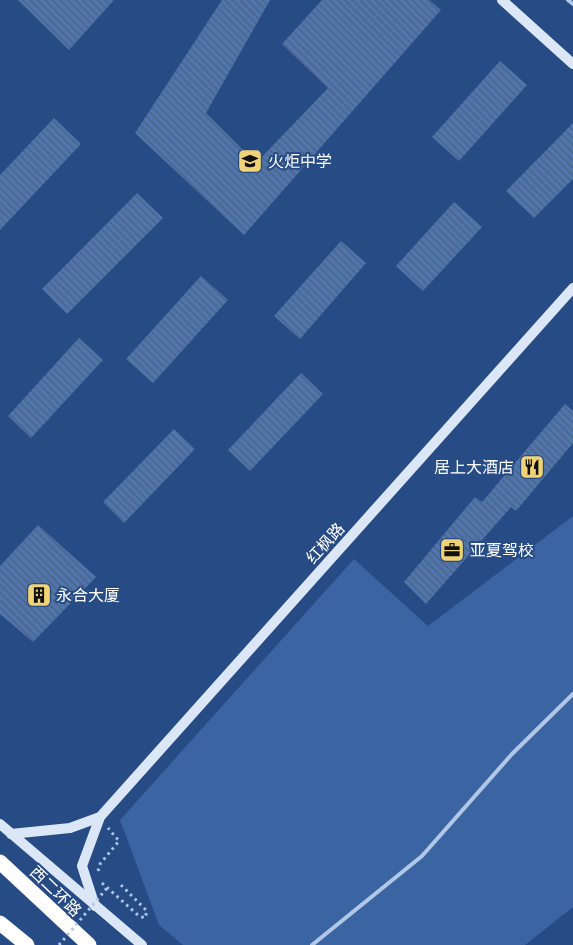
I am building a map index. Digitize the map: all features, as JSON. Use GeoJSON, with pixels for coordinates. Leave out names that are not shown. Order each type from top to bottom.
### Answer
{"type":"FeatureCollection","features":[{"type":"Feature","properties":{"kind":"highway","name":"西二环路"},"geometry":{"type":"LineString","coordinates":[[0,862],[89,945]]}},
{"type":"Feature","properties":{"kind":"highway"},"geometry":{"type":"LineString","coordinates":[[0,923],[26,945]]}},
{"type":"Feature","properties":{"kind":"street"},"geometry":{"type":"LineString","coordinates":[[502,0],[573,64]]}},
{"type":"Feature","properties":{"kind":"street","name":"红枫路"},"geometry":{"type":"LineString","coordinates":[[100,817],[573,288]]}},
{"type":"Feature","properties":{"kind":"street"},"geometry":{"type":"LineString","coordinates":[[11,834],[70,828],[100,817]]}},
{"type":"Feature","properties":{"kind":"street"},"geometry":{"type":"LineString","coordinates":[[95,906],[82,866],[100,817]]}},
{"type":"Feature","properties":{"kind":"street"},"geometry":{"type":"LineString","coordinates":[[0,824],[142,945]]}},
{"type":"Feature","properties":{"kind":"lane"},"geometry":{"type":"LineString","coordinates":[[568,0],[573,4]]}},
{"type":"Feature","properties":{"kind":"lane"},"geometry":{"type":"LineString","coordinates":[[312,945],[422,856],[512,754],[573,694]]}},
{"type":"Feature","properties":{"kind":"path"},"geometry":{"type":"LineString","coordinates":[[97,873],[100,864],[115,845]]}},
{"type":"Feature","properties":{"kind":"path"},"geometry":{"type":"LineString","coordinates":[[100,881],[139,916],[145,918],[147,911],[119,883]]}},
{"type":"Feature","properties":{"kind":"path"},"geometry":{"type":"LineString","coordinates":[[59,945],[107,888]]}},
{"type":"Feature","properties":{"kind":"shaded area"},"geometry":{"type":"Polygon","coordinates":[[[573,516],[573,907],[525,945],[183,945],[159,925],[120,820],[354,559],[428,626],[573,516]]]}},
{"type":"Feature","properties":{"kind":"building"},"geometry":{"type":"Polygon","coordinates":[[[18,0],[114,0],[69,50],[18,0]]]}},
{"type":"Feature","properties":{"kind":"building"},"geometry":{"type":"Polygon","coordinates":[[[222,0],[270,0],[206,113],[256,163],[328,88],[282,44],[322,0],[429,0],[441,10],[244,235],[135,133],[222,0]]]}},
{"type":"Feature","properties":{"kind":"building"},"geometry":{"type":"Polygon","coordinates":[[[500,61],[527,85],[459,161],[432,137],[500,61]]]}},
{"type":"Feature","properties":{"kind":"building"},"geometry":{"type":"Polygon","coordinates":[[[54,118],[81,144],[0,230],[0,175],[54,118]]]}},
{"type":"Feature","properties":{"kind":"building"},"geometry":{"type":"Polygon","coordinates":[[[573,123],[573,179],[534,218],[506,191],[573,123]]]}},
{"type":"Feature","properties":{"kind":"building"},"geometry":{"type":"Polygon","coordinates":[[[137,193],[163,218],[67,314],[42,289],[137,193]]]}},
{"type":"Feature","properties":{"kind":"building"},"geometry":{"type":"Polygon","coordinates":[[[454,202],[482,227],[423,291],[396,266],[454,202]]]}},
{"type":"Feature","properties":{"kind":"building"},"geometry":{"type":"Polygon","coordinates":[[[341,241],[366,263],[300,339],[274,316],[341,241]]]}},
{"type":"Feature","properties":{"kind":"building"},"geometry":{"type":"Polygon","coordinates":[[[201,276],[228,300],[153,383],[126,359],[201,276]]]}},
{"type":"Feature","properties":{"kind":"building"},"geometry":{"type":"Polygon","coordinates":[[[79,338],[103,360],[31,438],[8,416],[79,338]]]}},
{"type":"Feature","properties":{"kind":"building"},"geometry":{"type":"Polygon","coordinates":[[[301,373],[323,394],[250,471],[228,450],[301,373]]]}},
{"type":"Feature","properties":{"kind":"building"},"geometry":{"type":"Polygon","coordinates":[[[565,404],[573,411],[573,443],[516,511],[511,507],[426,604],[404,582],[475,497],[482,502],[565,404]]]}},
{"type":"Feature","properties":{"kind":"building"},"geometry":{"type":"Polygon","coordinates":[[[174,429],[195,449],[124,523],[103,502],[174,429]]]}},
{"type":"Feature","properties":{"kind":"building","name":"永合大厦"},"geometry":{"type":"Polygon","coordinates":[[[38,525],[96,577],[33,642],[0,614],[0,566],[38,525]]]}},
{"type":"Feature","properties":{"kind":"place","name":"火炬中学"},"geometry":{"type":"Point","coordinates":[250,161]}},
{"type":"Feature","properties":{"kind":"place","name":"居上大酒店"},"geometry":{"type":"Point","coordinates":[532,467]}},
{"type":"Feature","properties":{"kind":"place","name":"亚夏驾校"},"geometry":{"type":"Point","coordinates":[452,550]}},
{"type":"Feature","properties":{"kind":"place","name":"永合大厦"},"geometry":{"type":"Point","coordinates":[39,595]}}]}
